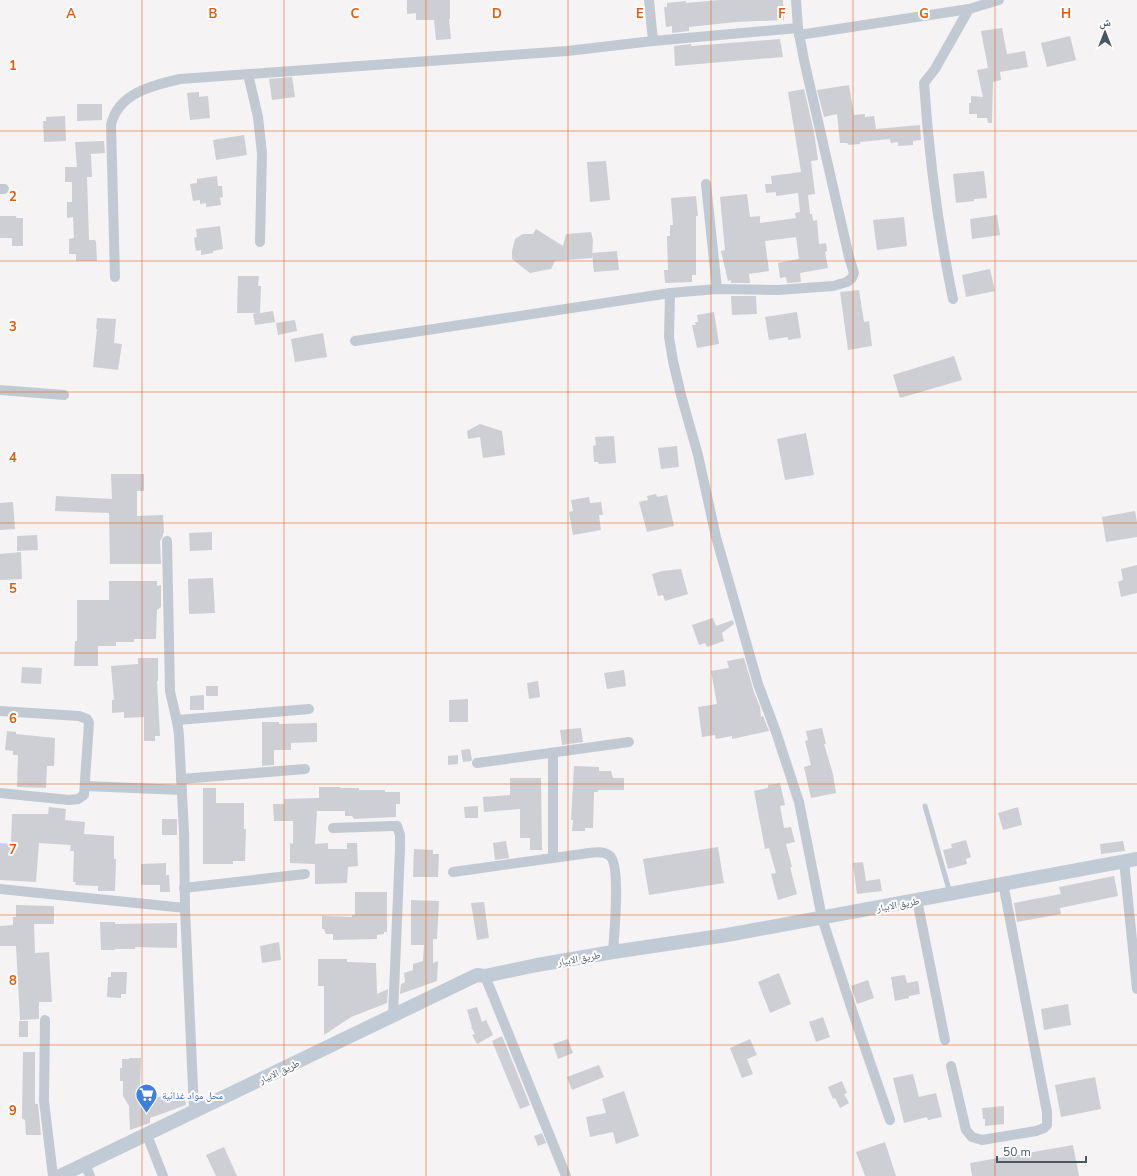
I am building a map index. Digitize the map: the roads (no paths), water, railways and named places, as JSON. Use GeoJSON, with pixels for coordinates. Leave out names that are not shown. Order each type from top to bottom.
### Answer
{"type":"FeatureCollection","features":[{"type":"Feature","properties":{"kind":"main road","name":"طريق الابيار"},"geometry":{"type":"LineString","coordinates":[[60,1176],[88,1170],[147,1135],[194,1111],[477,975],[485,976],[537,965],[613,952],[727,935],[1131,860]]}},
{"type":"Feature","properties":{"kind":"street"},"geometry":{"type":"LineString","coordinates":[[649,0],[653,41]]}},
{"type":"Feature","properties":{"kind":"street"},"geometry":{"type":"LineString","coordinates":[[355,340],[670,293],[716,289],[778,290],[832,286],[847,282],[852,278],[854,273],[849,257],[799,31],[796,0]]}},
{"type":"Feature","properties":{"kind":"street"},"geometry":{"type":"LineString","coordinates":[[115,277],[111,125],[113,115],[122,103],[134,94],[161,84],[180,79],[567,51],[653,41],[799,31],[969,9],[999,0]]}},
{"type":"Feature","properties":{"kind":"street"},"geometry":{"type":"LineString","coordinates":[[953,299],[944,259],[937,212],[931,166],[924,83],[935,69],[969,9]]}},
{"type":"Feature","properties":{"kind":"street"},"geometry":{"type":"LineString","coordinates":[[248,74],[258,117],[262,153],[260,242]]}},
{"type":"Feature","properties":{"kind":"street"},"geometry":{"type":"LineString","coordinates":[[706,184],[716,289]]}},
{"type":"Feature","properties":{"kind":"street"},"geometry":{"type":"LineString","coordinates":[[670,293],[669,337],[681,395],[698,455],[716,537],[754,669],[799,802],[822,918],[890,1120]]}},
{"type":"Feature","properties":{"kind":"street"},"geometry":{"type":"LineString","coordinates":[[0,390],[64,395]]}},
{"type":"Feature","properties":{"kind":"street"},"geometry":{"type":"LineString","coordinates":[[167,542],[170,691],[178,720],[184,833],[184,888],[194,1111]]}},
{"type":"Feature","properties":{"kind":"street"},"geometry":{"type":"LineString","coordinates":[[178,720],[309,709]]}},
{"type":"Feature","properties":{"kind":"street"},"geometry":{"type":"LineString","coordinates":[[0,711],[79,716],[87,719],[89,724],[84,795],[78,799],[69,800],[0,793]]}},
{"type":"Feature","properties":{"kind":"street"},"geometry":{"type":"LineString","coordinates":[[477,764],[630,742]]}},
{"type":"Feature","properties":{"kind":"street"},"geometry":{"type":"LineString","coordinates":[[553,753],[553,858]]}},
{"type":"Feature","properties":{"kind":"street"},"geometry":{"type":"LineString","coordinates":[[181,779],[305,769]]}},
{"type":"Feature","properties":{"kind":"street"},"geometry":{"type":"LineString","coordinates":[[85,786],[182,790]]}},
{"type":"Feature","properties":{"kind":"street"},"geometry":{"type":"LineString","coordinates":[[333,828],[397,826],[399,830],[400,849],[393,1015]]}},
{"type":"Feature","properties":{"kind":"street"},"geometry":{"type":"LineString","coordinates":[[453,872],[600,852],[608,854],[612,857],[615,869],[616,897],[613,952]]}},
{"type":"Feature","properties":{"kind":"street"},"geometry":{"type":"LineString","coordinates":[[1131,860],[1137,989]]}},
{"type":"Feature","properties":{"kind":"street"},"geometry":{"type":"LineString","coordinates":[[184,888],[305,874]]}},
{"type":"Feature","properties":{"kind":"street"},"geometry":{"type":"LineString","coordinates":[[951,1066],[966,1130],[972,1137],[982,1140],[1029,1132],[1044,1128],[1047,1124],[1047,1112],[1003,883]]}},
{"type":"Feature","properties":{"kind":"street"},"geometry":{"type":"LineString","coordinates":[[0,889],[185,908]]}},
{"type":"Feature","properties":{"kind":"street"},"geometry":{"type":"LineString","coordinates":[[917,900],[945,1040]]}},
{"type":"Feature","properties":{"kind":"street"},"geometry":{"type":"LineString","coordinates":[[485,976],[566,1176]]}},
{"type":"Feature","properties":{"kind":"street"},"geometry":{"type":"LineString","coordinates":[[45,1020],[44,1101],[53,1176]]}},
{"type":"Feature","properties":{"kind":"street"},"geometry":{"type":"LineString","coordinates":[[147,1135],[163,1176]]}},
{"type":"Feature","properties":{"kind":"lane"},"geometry":{"type":"LineString","coordinates":[[925,806],[950,894]]}},
{"type":"Feature","properties":{"kind":"place","name":"محل مواد غذائية"},"geometry":{"type":"Point","coordinates":[147,1114]}}]}
